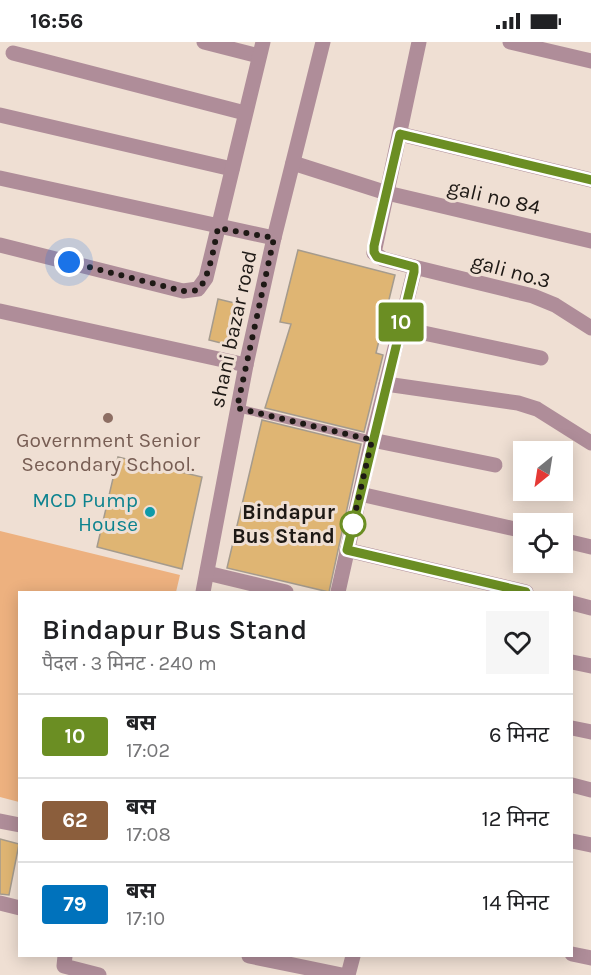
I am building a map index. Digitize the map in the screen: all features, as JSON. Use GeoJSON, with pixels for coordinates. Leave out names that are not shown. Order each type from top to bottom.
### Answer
{"type":"FeatureCollection","features":[{"type":"Feature","properties":{"kind":"street"},"geometry":{"type":"LineString","coordinates":[[0,245],[183,291],[198,289],[206,278],[261,49],[204,42]]}},
{"type":"Feature","properties":{"kind":"street","name":"shani bazar road"},"geometry":{"type":"LineString","coordinates":[[203,591],[246,365],[274,238],[323,42]]}},
{"type":"Feature","properties":{"kind":"street"},"geometry":{"type":"LineString","coordinates":[[387,193],[419,42]]}},
{"type":"Feature","properties":{"kind":"street"},"geometry":{"type":"LineString","coordinates":[[510,42],[591,61]]}},
{"type":"Feature","properties":{"kind":"street"},"geometry":{"type":"LineString","coordinates":[[13,53],[245,113]]}},
{"type":"Feature","properties":{"kind":"street"},"geometry":{"type":"LineString","coordinates":[[0,115],[232,170]]}},
{"type":"Feature","properties":{"kind":"street"},"geometry":{"type":"LineString","coordinates":[[400,134],[591,180]]}},
{"type":"Feature","properties":{"kind":"street","name":"gali no 84"},"geometry":{"type":"LineString","coordinates":[[293,163],[387,193],[591,242]]}},
{"type":"Feature","properties":{"kind":"street"},"geometry":{"type":"LineString","coordinates":[[0,178],[218,228],[274,238]]}},
{"type":"Feature","properties":{"kind":"street","name":"gali no.3"},"geometry":{"type":"LineString","coordinates":[[387,193],[374,252],[383,259],[533,296],[555,305],[591,328]]}},
{"type":"Feature","properties":{"kind":"street"},"geometry":{"type":"LineString","coordinates":[[338,591],[414,267]]}},
{"type":"Feature","properties":{"kind":"street"},"geometry":{"type":"LineString","coordinates":[[0,310],[246,365]]}},
{"type":"Feature","properties":{"kind":"street"},"geometry":{"type":"LineString","coordinates":[[400,328],[542,358]]}},
{"type":"Feature","properties":{"kind":"street"},"geometry":{"type":"LineString","coordinates":[[386,384],[518,403],[537,409],[591,443]]}},
{"type":"Feature","properties":{"kind":"street"},"geometry":{"type":"LineString","coordinates":[[372,440],[495,465]]}},
{"type":"Feature","properties":{"kind":"street"},"geometry":{"type":"LineString","coordinates":[[360,494],[513,529]]}},
{"type":"Feature","properties":{"kind":"street"},"geometry":{"type":"LineString","coordinates":[[573,543],[591,547]]}},
{"type":"Feature","properties":{"kind":"street"},"geometry":{"type":"LineString","coordinates":[[347,550],[522,591]]}},
{"type":"Feature","properties":{"kind":"street"},"geometry":{"type":"LineString","coordinates":[[207,573],[282,591]]}},
{"type":"Feature","properties":{"kind":"street"},"geometry":{"type":"LineString","coordinates":[[573,603],[591,608]]}},
{"type":"Feature","properties":{"kind":"street"},"geometry":{"type":"LineString","coordinates":[[573,662],[591,666]]}},
{"type":"Feature","properties":{"kind":"street"},"geometry":{"type":"LineString","coordinates":[[573,728],[591,732]]}},
{"type":"Feature","properties":{"kind":"street"},"geometry":{"type":"LineString","coordinates":[[573,784],[591,790]]}},
{"type":"Feature","properties":{"kind":"street"},"geometry":{"type":"LineString","coordinates":[[0,820],[18,824]]}},
{"type":"Feature","properties":{"kind":"street"},"geometry":{"type":"LineString","coordinates":[[573,840],[591,845]]}},
{"type":"Feature","properties":{"kind":"street"},"geometry":{"type":"LineString","coordinates":[[0,903],[18,908]]}},
{"type":"Feature","properties":{"kind":"street"},"geometry":{"type":"LineString","coordinates":[[573,954],[591,958]]}},
{"type":"Feature","properties":{"kind":"street"},"geometry":{"type":"LineString","coordinates":[[65,957],[64,966],[99,975]]}},
{"type":"Feature","properties":{"kind":"street"},"geometry":{"type":"LineString","coordinates":[[254,957],[342,975]]}},
{"type":"Feature","properties":{"kind":"street"},"geometry":{"type":"LineString","coordinates":[[348,975],[353,957]]}},
{"type":"Feature","properties":{"kind":"lane"},"geometry":{"type":"LineString","coordinates":[[237,408],[372,440]]}},
{"type":"Feature","properties":{"kind":"shaded area"},"geometry":{"type":"Polygon","coordinates":[[[0,531],[180,575],[176,591],[18,591],[18,802],[0,797],[0,531]]]}},
{"type":"Feature","properties":{"kind":"building"},"geometry":{"type":"Polygon","coordinates":[[[298,250],[395,275],[376,353],[383,355],[364,432],[265,408],[291,324],[280,322],[298,250]]]}},
{"type":"Feature","properties":{"kind":"building"},"geometry":{"type":"Polygon","coordinates":[[[218,299],[243,305],[233,346],[209,340],[218,299]]]}},
{"type":"Feature","properties":{"kind":"building","name":"Bindapur Bus Stand"},"geometry":{"type":"Polygon","coordinates":[[[262,420],[361,444],[329,591],[227,568],[262,420]]]}},
{"type":"Feature","properties":{"kind":"building","name":"MCD Pump House"},"geometry":{"type":"Polygon","coordinates":[[[118,457],[202,477],[182,569],[97,547],[118,457]]]}},
{"type":"Feature","properties":{"kind":"building"},"geometry":{"type":"Polygon","coordinates":[[[0,839],[18,844],[18,849],[9,895],[0,894],[0,839]]]}},
{"type":"Feature","properties":{"kind":"bus line","name":"10"},"geometry":{"type":"LineString","coordinates":[[522,591],[347,550],[414,272],[414,267],[377,257],[374,246],[400,134],[591,180]]}},
{"type":"Feature","properties":{"kind":"place","name":"Government Senior Secondary School."},"geometry":{"type":"Point","coordinates":[108,418]}},
{"type":"Feature","properties":{"kind":"place","name":"MCD Pump House"},"geometry":{"type":"Point","coordinates":[150,512]}},
{"type":"Feature","properties":{"kind":"place","name":"Bindapur Bus Stand"},"geometry":{"type":"Point","coordinates":[353,524]}},
{"type":"Feature","properties":{"kind":"route"},"geometry":{"type":"LineString","coordinates":[[69,262],[183,291],[192,291],[198,289],[206,278],[218,228],[274,238],[237,408],[372,440],[351,531],[353,524]]}}]}
